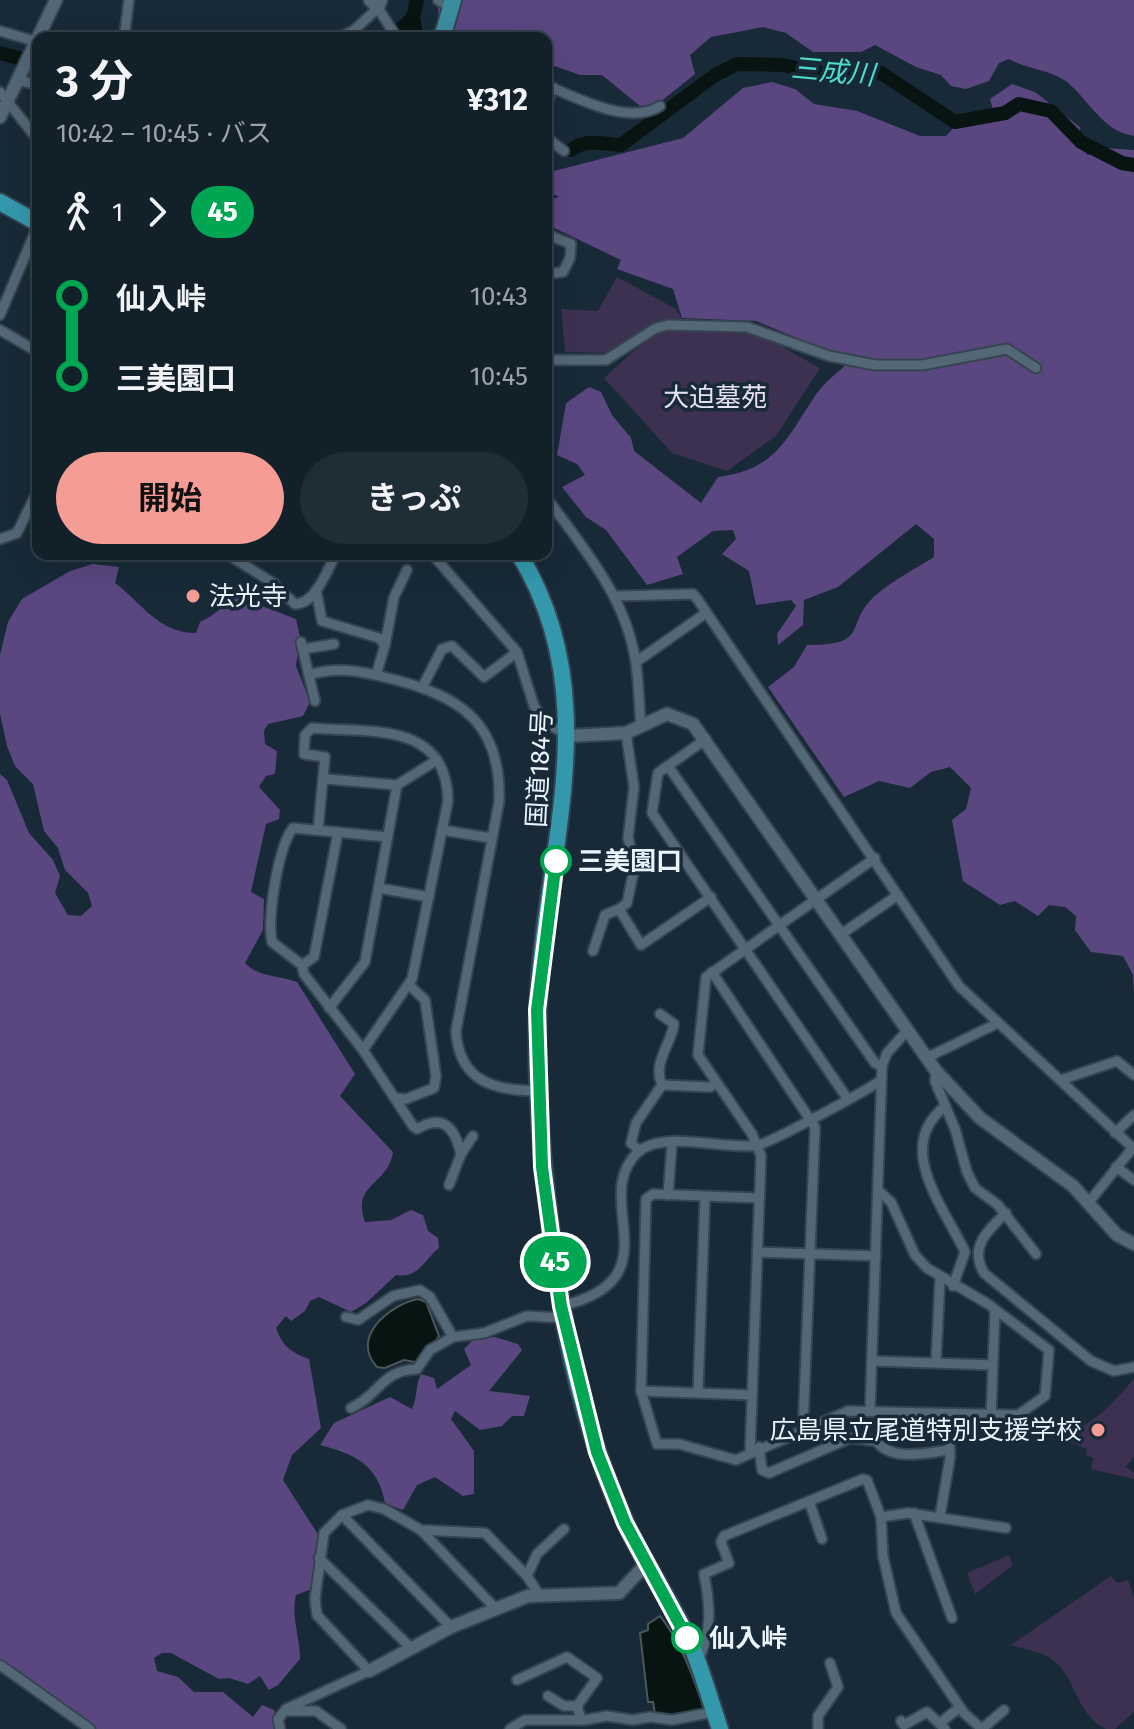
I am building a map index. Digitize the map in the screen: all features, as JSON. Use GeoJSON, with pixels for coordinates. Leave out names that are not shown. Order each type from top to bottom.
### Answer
{"type":"FeatureCollection","features":[{"type":"Feature","properties":{"kind":"highway"},"geometry":{"type":"LineString","coordinates":[[0,202],[32,221]]}},
{"type":"Feature","properties":{"kind":"highway","name":"国道184号"},"geometry":{"type":"LineString","coordinates":[[522,560],[546,607],[558,653],[568,736],[560,836],[537,1010],[542,1167],[563,1312],[597,1452],[646,1564],[697,1662],[720,1729]]}},
{"type":"Feature","properties":{"kind":"main road"},"geometry":{"type":"LineString","coordinates":[[445,32],[447,3]]}},
{"type":"Feature","properties":{"kind":"street"},"geometry":{"type":"LineString","coordinates":[[42,32],[56,0]]}},
{"type":"Feature","properties":{"kind":"street"},"geometry":{"type":"LineString","coordinates":[[125,32],[129,0]]}},
{"type":"Feature","properties":{"kind":"street"},"geometry":{"type":"LineString","coordinates":[[351,32],[378,6],[393,32]]}},
{"type":"Feature","properties":{"kind":"street"},"geometry":{"type":"LineString","coordinates":[[0,31],[32,41]]}},
{"type":"Feature","properties":{"kind":"street"},"geometry":{"type":"LineString","coordinates":[[0,117],[2,94],[19,78],[32,52]]}},
{"type":"Feature","properties":{"kind":"street"},"geometry":{"type":"LineString","coordinates":[[19,78],[32,82]]}},
{"type":"Feature","properties":{"kind":"street"},"geometry":{"type":"LineString","coordinates":[[552,87],[625,113],[650,112],[660,106]]}},
{"type":"Feature","properties":{"kind":"street"},"geometry":{"type":"LineString","coordinates":[[2,94],[32,132]]}},
{"type":"Feature","properties":{"kind":"street"},"geometry":{"type":"LineString","coordinates":[[552,142],[564,151]]}},
{"type":"Feature","properties":{"kind":"street"},"geometry":{"type":"LineString","coordinates":[[552,236],[571,244],[570,258],[563,272],[552,273]]}},
{"type":"Feature","properties":{"kind":"street"},"geometry":{"type":"LineString","coordinates":[[0,315],[32,238]]}},
{"type":"Feature","properties":{"kind":"street"},"geometry":{"type":"LineString","coordinates":[[552,360],[606,360],[656,328],[728,324],[767,331],[829,356],[875,365],[922,365],[1007,349],[1036,368]]}},
{"type":"Feature","properties":{"kind":"street"},"geometry":{"type":"LineString","coordinates":[[0,330],[32,349]]}},
{"type":"Feature","properties":{"kind":"street"},"geometry":{"type":"LineString","coordinates":[[552,505],[616,596],[636,662],[641,726]]}},
{"type":"Feature","properties":{"kind":"street"},"geometry":{"type":"LineString","coordinates":[[0,539],[17,533],[32,508]]}},
{"type":"Feature","properties":{"kind":"street"},"geometry":{"type":"LineString","coordinates":[[237,560],[273,583],[295,604],[309,600],[333,560]]}},
{"type":"Feature","properties":{"kind":"street"},"geometry":{"type":"LineString","coordinates":[[437,560],[517,652],[534,706],[544,721],[568,736],[626,733],[667,714],[693,724],[936,1071],[980,1118],[1089,1202],[1117,1235],[1134,1244]]}},
{"type":"Feature","properties":{"kind":"street"},"geometry":{"type":"LineString","coordinates":[[376,675],[394,597],[407,570]]}},
{"type":"Feature","properties":{"kind":"street"},"geometry":{"type":"LineString","coordinates":[[316,590],[322,621],[379,638],[385,645]]}},
{"type":"Feature","properties":{"kind":"street"},"geometry":{"type":"LineString","coordinates":[[616,596],[625,593],[693,594],[959,986],[1133,1150],[1089,1202]]}},
{"type":"Feature","properties":{"kind":"street"},"geometry":{"type":"LineString","coordinates":[[636,662],[706,613]]}},
{"type":"Feature","properties":{"kind":"street"},"geometry":{"type":"LineString","coordinates":[[315,701],[302,646],[334,644]]}},
{"type":"Feature","properties":{"kind":"street"},"geometry":{"type":"LineString","coordinates":[[423,686],[442,649],[452,646],[484,677],[517,652]]}},
{"type":"Feature","properties":{"kind":"street"},"geometry":{"type":"LineString","coordinates":[[309,675],[330,668],[423,686],[470,713],[494,752],[499,802],[456,1031],[457,1045],[467,1066],[491,1086],[505,1091],[541,1091]]}},
{"type":"Feature","properties":{"kind":"street"},"geometry":{"type":"LineString","coordinates":[[318,830],[326,779],[325,757],[304,754],[305,735],[312,728],[404,736],[427,747],[437,760],[448,787],[410,986],[363,1050]]}},
{"type":"Feature","properties":{"kind":"street"},"geometry":{"type":"LineString","coordinates":[[593,951],[605,915],[627,903],[635,865],[628,838],[634,787],[626,733]]}},
{"type":"Feature","properties":{"kind":"street"},"geometry":{"type":"LineString","coordinates":[[706,739],[658,773],[652,813],[847,1098]]}},
{"type":"Feature","properties":{"kind":"street"},"geometry":{"type":"LineString","coordinates":[[326,779],[397,785],[437,760]]}},
{"type":"Feature","properties":{"kind":"street"},"geometry":{"type":"LineString","coordinates":[[668,766],[782,925],[875,1063],[882,1066]]}},
{"type":"Feature","properties":{"kind":"street"},"geometry":{"type":"LineString","coordinates":[[329,1008],[365,962],[397,785]]}},
{"type":"Feature","properties":{"kind":"street"},"geometry":{"type":"LineString","coordinates":[[388,837],[293,828],[286,836],[276,880],[272,942],[302,965],[329,1008],[363,1050],[417,1129],[430,1121],[449,1125],[457,1135],[461,1154]]}},
{"type":"Feature","properties":{"kind":"street"},"geometry":{"type":"LineString","coordinates":[[442,830],[491,838]]}},
{"type":"Feature","properties":{"kind":"street"},"geometry":{"type":"LineString","coordinates":[[302,965],[314,957],[338,832]]}},
{"type":"Feature","properties":{"kind":"street"},"geometry":{"type":"LineString","coordinates":[[875,858],[706,977],[698,1055],[758,1145],[752,1395],[754,1450],[765,1473],[850,1438],[876,1441],[882,1449],[904,1455],[949,1450]]}},
{"type":"Feature","properties":{"kind":"street"},"geometry":{"type":"LineString","coordinates":[[379,888],[429,897]]}},
{"type":"Feature","properties":{"kind":"street"},"geometry":{"type":"LineString","coordinates":[[840,935],[898,895]]}},
{"type":"Feature","properties":{"kind":"street"},"geometry":{"type":"LineString","coordinates":[[619,909],[641,945],[711,897]]}},
{"type":"Feature","properties":{"kind":"street"},"geometry":{"type":"LineString","coordinates":[[712,972],[815,1127],[803,1428]]}},
{"type":"Feature","properties":{"kind":"street"},"geometry":{"type":"LineString","coordinates":[[396,1098],[406,1099],[434,1088],[436,1076],[425,1000],[410,986]]}},
{"type":"Feature","properties":{"kind":"street"},"geometry":{"type":"LineString","coordinates":[[660,1014],[674,1024],[658,1076],[662,1085]]}},
{"type":"Feature","properties":{"kind":"street"},"geometry":{"type":"LineString","coordinates":[[926,1058],[998,1023]]}},
{"type":"Feature","properties":{"kind":"street"},"geometry":{"type":"LineString","coordinates":[[870,1411],[882,1066],[887,1053],[906,1032]]}},
{"type":"Feature","properties":{"kind":"street"},"geometry":{"type":"LineString","coordinates":[[1061,1080],[1117,1061],[1134,1075]]}},
{"type":"Feature","properties":{"kind":"street"},"geometry":{"type":"LineString","coordinates":[[936,1071],[944,1107],[955,1129],[967,1172],[975,1188],[1006,1213],[1036,1254]]}},
{"type":"Feature","properties":{"kind":"street"},"geometry":{"type":"LineString","coordinates":[[351,1408],[366,1401],[393,1373],[417,1369],[430,1350],[453,1337],[484,1333],[527,1316],[563,1312],[617,1278],[623,1262],[626,1170],[640,1151],[650,1144],[758,1145],[881,1080]]}},
{"type":"Feature","properties":{"kind":"street"},"geometry":{"type":"LineString","coordinates":[[662,1085],[710,1087],[717,1083]]}},
{"type":"Feature","properties":{"kind":"street"},"geometry":{"type":"LineString","coordinates":[[640,1151],[631,1143],[632,1132],[662,1085]]}},
{"type":"Feature","properties":{"kind":"street"},"geometry":{"type":"LineString","coordinates":[[944,1107],[925,1127],[920,1142],[934,1196],[965,1252],[953,1286]]}},
{"type":"Feature","properties":{"kind":"street"},"geometry":{"type":"LineString","coordinates":[[1115,1133],[1134,1115]]}},
{"type":"Feature","properties":{"kind":"street"},"geometry":{"type":"LineString","coordinates":[[449,1185],[461,1154],[473,1136]]}},
{"type":"Feature","properties":{"kind":"street"},"geometry":{"type":"LineString","coordinates":[[668,1195],[672,1143]]}},
{"type":"Feature","properties":{"kind":"street"},"geometry":{"type":"LineString","coordinates":[[1116,1167],[1134,1180]]}},
{"type":"Feature","properties":{"kind":"street"},"geometry":{"type":"LineString","coordinates":[[758,1198],[653,1194],[646,1199],[641,1391],[657,1444],[679,1444],[736,1460],[803,1428],[848,1411],[991,1416],[1023,1414],[1047,1390],[1049,1350],[995,1310],[940,1279],[915,1255],[891,1202],[880,1192]]}},
{"type":"Feature","properties":{"kind":"street"},"geometry":{"type":"LineString","coordinates":[[698,1392],[705,1197]]}},
{"type":"Feature","properties":{"kind":"street"},"geometry":{"type":"LineString","coordinates":[[1006,1213],[979,1244],[977,1254],[984,1273],[1085,1357],[1114,1371],[1134,1367]]}},
{"type":"Feature","properties":{"kind":"street"},"geometry":{"type":"LineString","coordinates":[[757,1252],[876,1256]]}},
{"type":"Feature","properties":{"kind":"street"},"geometry":{"type":"LineString","coordinates":[[936,1362],[940,1279]]}},
{"type":"Feature","properties":{"kind":"street"},"geometry":{"type":"LineString","coordinates":[[346,1317],[358,1320],[393,1296],[420,1290],[430,1297],[453,1337]]}},
{"type":"Feature","properties":{"kind":"street"},"geometry":{"type":"LineString","coordinates":[[991,1416],[995,1310]]}},
{"type":"Feature","properties":{"kind":"street"},"geometry":{"type":"LineString","coordinates":[[874,1361],[992,1365]]}},
{"type":"Feature","properties":{"kind":"street"},"geometry":{"type":"LineString","coordinates":[[641,1391],[752,1395]]}},
{"type":"Feature","properties":{"kind":"street"},"geometry":{"type":"LineString","coordinates":[[940,1516],[949,1450],[949,1414]]}},
{"type":"Feature","properties":{"kind":"street"},"geometry":{"type":"LineString","coordinates":[[697,1662],[704,1650],[709,1620],[704,1574],[729,1563],[721,1542],[724,1536],[863,1479],[867,1480],[881,1517],[883,1556],[896,1613],[960,1707],[982,1729],[1004,1710]]}},
{"type":"Feature","properties":{"kind":"street"},"geometry":{"type":"LineString","coordinates":[[809,1501],[822,1539]]}},
{"type":"Feature","properties":{"kind":"street"},"geometry":{"type":"LineString","coordinates":[[369,1671],[317,1615],[319,1558],[324,1533],[342,1515],[358,1507],[376,1507],[421,1530],[495,1608]]}},
{"type":"Feature","properties":{"kind":"street"},"geometry":{"type":"LineString","coordinates":[[914,1513],[952,1618]]}},
{"type":"Feature","properties":{"kind":"street"},"geometry":{"type":"LineString","coordinates":[[881,1517],[914,1513],[1006,1528]]}},
{"type":"Feature","properties":{"kind":"street"},"geometry":{"type":"LineString","coordinates":[[342,1515],[451,1627]]}},
{"type":"Feature","properties":{"kind":"street"},"geometry":{"type":"LineString","coordinates":[[527,1576],[537,1554],[564,1529]]}},
{"type":"Feature","properties":{"kind":"street"},"geometry":{"type":"LineString","coordinates":[[421,1530],[485,1533],[527,1576],[538,1593]]}},
{"type":"Feature","properties":{"kind":"street"},"geometry":{"type":"LineString","coordinates":[[319,1558],[410,1647]]}},
{"type":"Feature","properties":{"kind":"street"},"geometry":{"type":"LineString","coordinates":[[280,1729],[278,1719],[286,1709],[369,1671],[451,1627],[538,1593],[612,1596],[625,1590],[646,1564]]}},
{"type":"Feature","properties":{"kind":"street"},"geometry":{"type":"LineString","coordinates":[[517,1680],[567,1657],[597,1678],[577,1706]]}},
{"type":"Feature","properties":{"kind":"street"},"geometry":{"type":"LineString","coordinates":[[818,1729],[818,1716],[838,1687],[830,1663]]}},
{"type":"Feature","properties":{"kind":"street"},"geometry":{"type":"LineString","coordinates":[[0,1665],[90,1729]]}},
{"type":"Feature","properties":{"kind":"street"},"geometry":{"type":"LineString","coordinates":[[548,1696],[564,1706],[577,1706]]}},
{"type":"Feature","properties":{"kind":"street"},"geometry":{"type":"LineString","coordinates":[[577,1706],[581,1720]]}},
{"type":"Feature","properties":{"kind":"street"},"geometry":{"type":"LineString","coordinates":[[901,1721],[904,1725],[927,1712],[942,1726],[960,1707]]}},
{"type":"Feature","properties":{"kind":"street"},"geometry":{"type":"LineString","coordinates":[[286,1709],[316,1711],[341,1729]]}},
{"type":"Feature","properties":{"kind":"street"},"geometry":{"type":"LineString","coordinates":[[510,1729],[525,1720],[581,1720],[607,1716],[633,1720],[650,1717],[691,1719],[714,1712]]}},
{"type":"Feature","properties":{"kind":"green space"},"geometry":{"type":"Polygon","coordinates":[[[617,277],[676,309],[683,321],[647,330],[611,353],[565,352],[561,309],[598,311],[617,277]]]}},
{"type":"Feature","properties":{"kind":"green space","name":"大迫墓苑"},"geometry":{"type":"Polygon","coordinates":[[[690,328],[758,333],[820,368],[776,436],[727,471],[672,453],[604,378],[652,334],[690,328]]]}},
{"type":"Feature","properties":{"kind":"green space","name":"広島県立尾道特別支援学校"},"geometry":{"type":"Polygon","coordinates":[[[1134,1378],[1134,1457],[1126,1467],[1134,1473],[1134,1479],[1091,1469],[1093,1458],[1086,1455],[1087,1449],[1062,1439],[1068,1424],[1083,1426],[1091,1421],[1134,1378]]]}},
{"type":"Feature","properties":{"kind":"green space"},"geometry":{"type":"Polygon","coordinates":[[[1009,1555],[1013,1565],[975,1594],[967,1573],[1009,1555]]]}},
{"type":"Feature","properties":{"kind":"green space"},"geometry":{"type":"Polygon","coordinates":[[[1111,1576],[1117,1583],[1128,1580],[1134,1598],[1134,1712],[1115,1729],[1106,1729],[1088,1715],[1067,1677],[1053,1660],[1011,1645],[1111,1576]]]}},
{"type":"Feature","properties":{"kind":"shaded area"},"geometry":{"type":"Polygon","coordinates":[[[437,0],[1134,0],[1134,136],[1105,122],[1061,78],[1009,59],[999,63],[989,81],[966,89],[951,86],[941,75],[916,67],[875,45],[861,52],[813,52],[786,33],[763,27],[711,37],[690,55],[695,74],[659,103],[640,106],[602,75],[580,75],[552,65],[552,32],[452,32],[440,27],[437,0]]]}},
{"type":"Feature","properties":{"kind":"shaded area"},"geometry":{"type":"Polygon","coordinates":[[[772,82],[795,89],[814,104],[857,111],[920,136],[946,136],[960,121],[978,114],[983,123],[995,117],[990,99],[1012,84],[1035,92],[1081,128],[1071,140],[1088,155],[1105,148],[1134,150],[1134,995],[1133,975],[1123,956],[1091,952],[1075,930],[1076,916],[1065,907],[1049,905],[1038,916],[1015,901],[1000,905],[963,881],[952,820],[966,809],[971,788],[950,767],[931,772],[910,788],[879,781],[844,797],[768,687],[794,667],[807,645],[828,644],[849,637],[860,615],[876,595],[934,557],[934,539],[916,524],[838,587],[804,600],[803,625],[778,645],[777,634],[796,606],[791,600],[756,605],[749,571],[722,554],[736,539],[733,530],[713,531],[677,557],[683,574],[647,585],[606,530],[586,517],[562,487],[585,475],[577,464],[557,455],[566,403],[589,387],[601,392],[612,415],[631,438],[634,451],[701,503],[718,477],[754,467],[778,449],[820,389],[848,363],[838,355],[756,321],[682,318],[673,289],[617,269],[621,260],[552,227],[552,199],[559,197],[552,193],[552,171],[683,138],[743,88],[772,82]]]}},
{"type":"Feature","properties":{"kind":"shaded area"},"geometry":{"type":"Polygon","coordinates":[[[93,564],[119,567],[115,583],[151,616],[183,632],[196,633],[200,622],[236,598],[251,592],[262,606],[296,619],[300,637],[296,666],[310,702],[303,716],[268,724],[264,731],[265,744],[277,751],[275,774],[266,776],[259,787],[280,810],[279,819],[266,824],[251,892],[264,899],[263,930],[245,963],[262,973],[297,982],[355,1074],[340,1096],[393,1152],[385,1172],[363,1199],[365,1222],[391,1220],[411,1210],[423,1215],[428,1231],[438,1238],[439,1248],[420,1268],[410,1274],[396,1275],[366,1303],[351,1312],[319,1297],[310,1301],[305,1311],[291,1321],[286,1316],[276,1328],[288,1348],[309,1359],[321,1428],[292,1455],[283,1480],[319,1536],[312,1589],[296,1595],[300,1659],[278,1685],[269,1690],[260,1676],[248,1684],[229,1678],[219,1679],[171,1653],[162,1653],[154,1658],[157,1671],[178,1677],[194,1692],[223,1692],[253,1717],[262,1705],[274,1710],[279,1729],[88,1729],[0,1660],[0,774],[7,780],[29,833],[53,860],[60,876],[55,893],[68,915],[81,916],[92,906],[88,893],[65,870],[58,848],[44,831],[33,784],[15,766],[7,746],[0,714],[0,655],[8,622],[22,599],[70,571],[93,564]]]}},
{"type":"Feature","properties":{"kind":"shaded area"},"geometry":{"type":"Polygon","coordinates":[[[418,1299],[426,1302],[439,1336],[420,1363],[404,1360],[385,1368],[377,1367],[370,1356],[368,1344],[377,1324],[396,1308],[418,1299]]]}},
{"type":"Feature","properties":{"kind":"shaded area"},"geometry":{"type":"Polygon","coordinates":[[[495,1337],[518,1344],[522,1350],[489,1391],[530,1396],[524,1416],[512,1416],[502,1426],[480,1430],[455,1411],[451,1419],[474,1451],[474,1494],[463,1496],[435,1477],[417,1485],[403,1510],[385,1503],[377,1479],[363,1463],[344,1452],[320,1445],[334,1423],[390,1397],[412,1409],[421,1374],[434,1378],[437,1389],[471,1365],[464,1349],[472,1341],[495,1337]]]}},
{"type":"Feature","properties":{"kind":"shaded area"},"geometry":{"type":"Polygon","coordinates":[[[660,1616],[681,1649],[705,1712],[684,1718],[655,1714],[653,1702],[648,1702],[640,1633],[648,1630],[648,1624],[660,1616]]]}},
{"type":"Feature","properties":{"kind":"waterway"},"geometry":{"type":"LineString","coordinates":[[398,32],[413,18],[417,0]]}},
{"type":"Feature","properties":{"kind":"waterway","name":"三成川"},"geometry":{"type":"LineString","coordinates":[[413,18],[416,32]]}},
{"type":"Feature","properties":{"kind":"waterway"},"geometry":{"type":"LineString","coordinates":[[0,53],[32,61]]}},
{"type":"Feature","properties":{"kind":"waterway","name":"三成川"},"geometry":{"type":"LineString","coordinates":[[571,150],[589,143],[621,145],[715,75],[737,64],[783,65],[830,75],[881,73],[955,122],[1005,113],[1019,104],[1051,111],[1081,142],[1122,163],[1134,165]]}},
{"type":"Feature","properties":{"kind":"bus line","name":"45"},"geometry":{"type":"LineString","coordinates":[[556,861],[537,1010],[542,1167],[561,1306],[597,1452],[625,1523],[687,1638]]}},
{"type":"Feature","properties":{"kind":"place","name":"法光寺"},"geometry":{"type":"Point","coordinates":[193,596]}},
{"type":"Feature","properties":{"kind":"place","name":"三美園口"},"geometry":{"type":"Point","coordinates":[556,861]}},
{"type":"Feature","properties":{"kind":"place","name":"広島県立尾道特別支援学校"},"geometry":{"type":"Point","coordinates":[1098,1430]}},
{"type":"Feature","properties":{"kind":"place","name":"仙入峠"},"geometry":{"type":"Point","coordinates":[687,1638]}}]}
